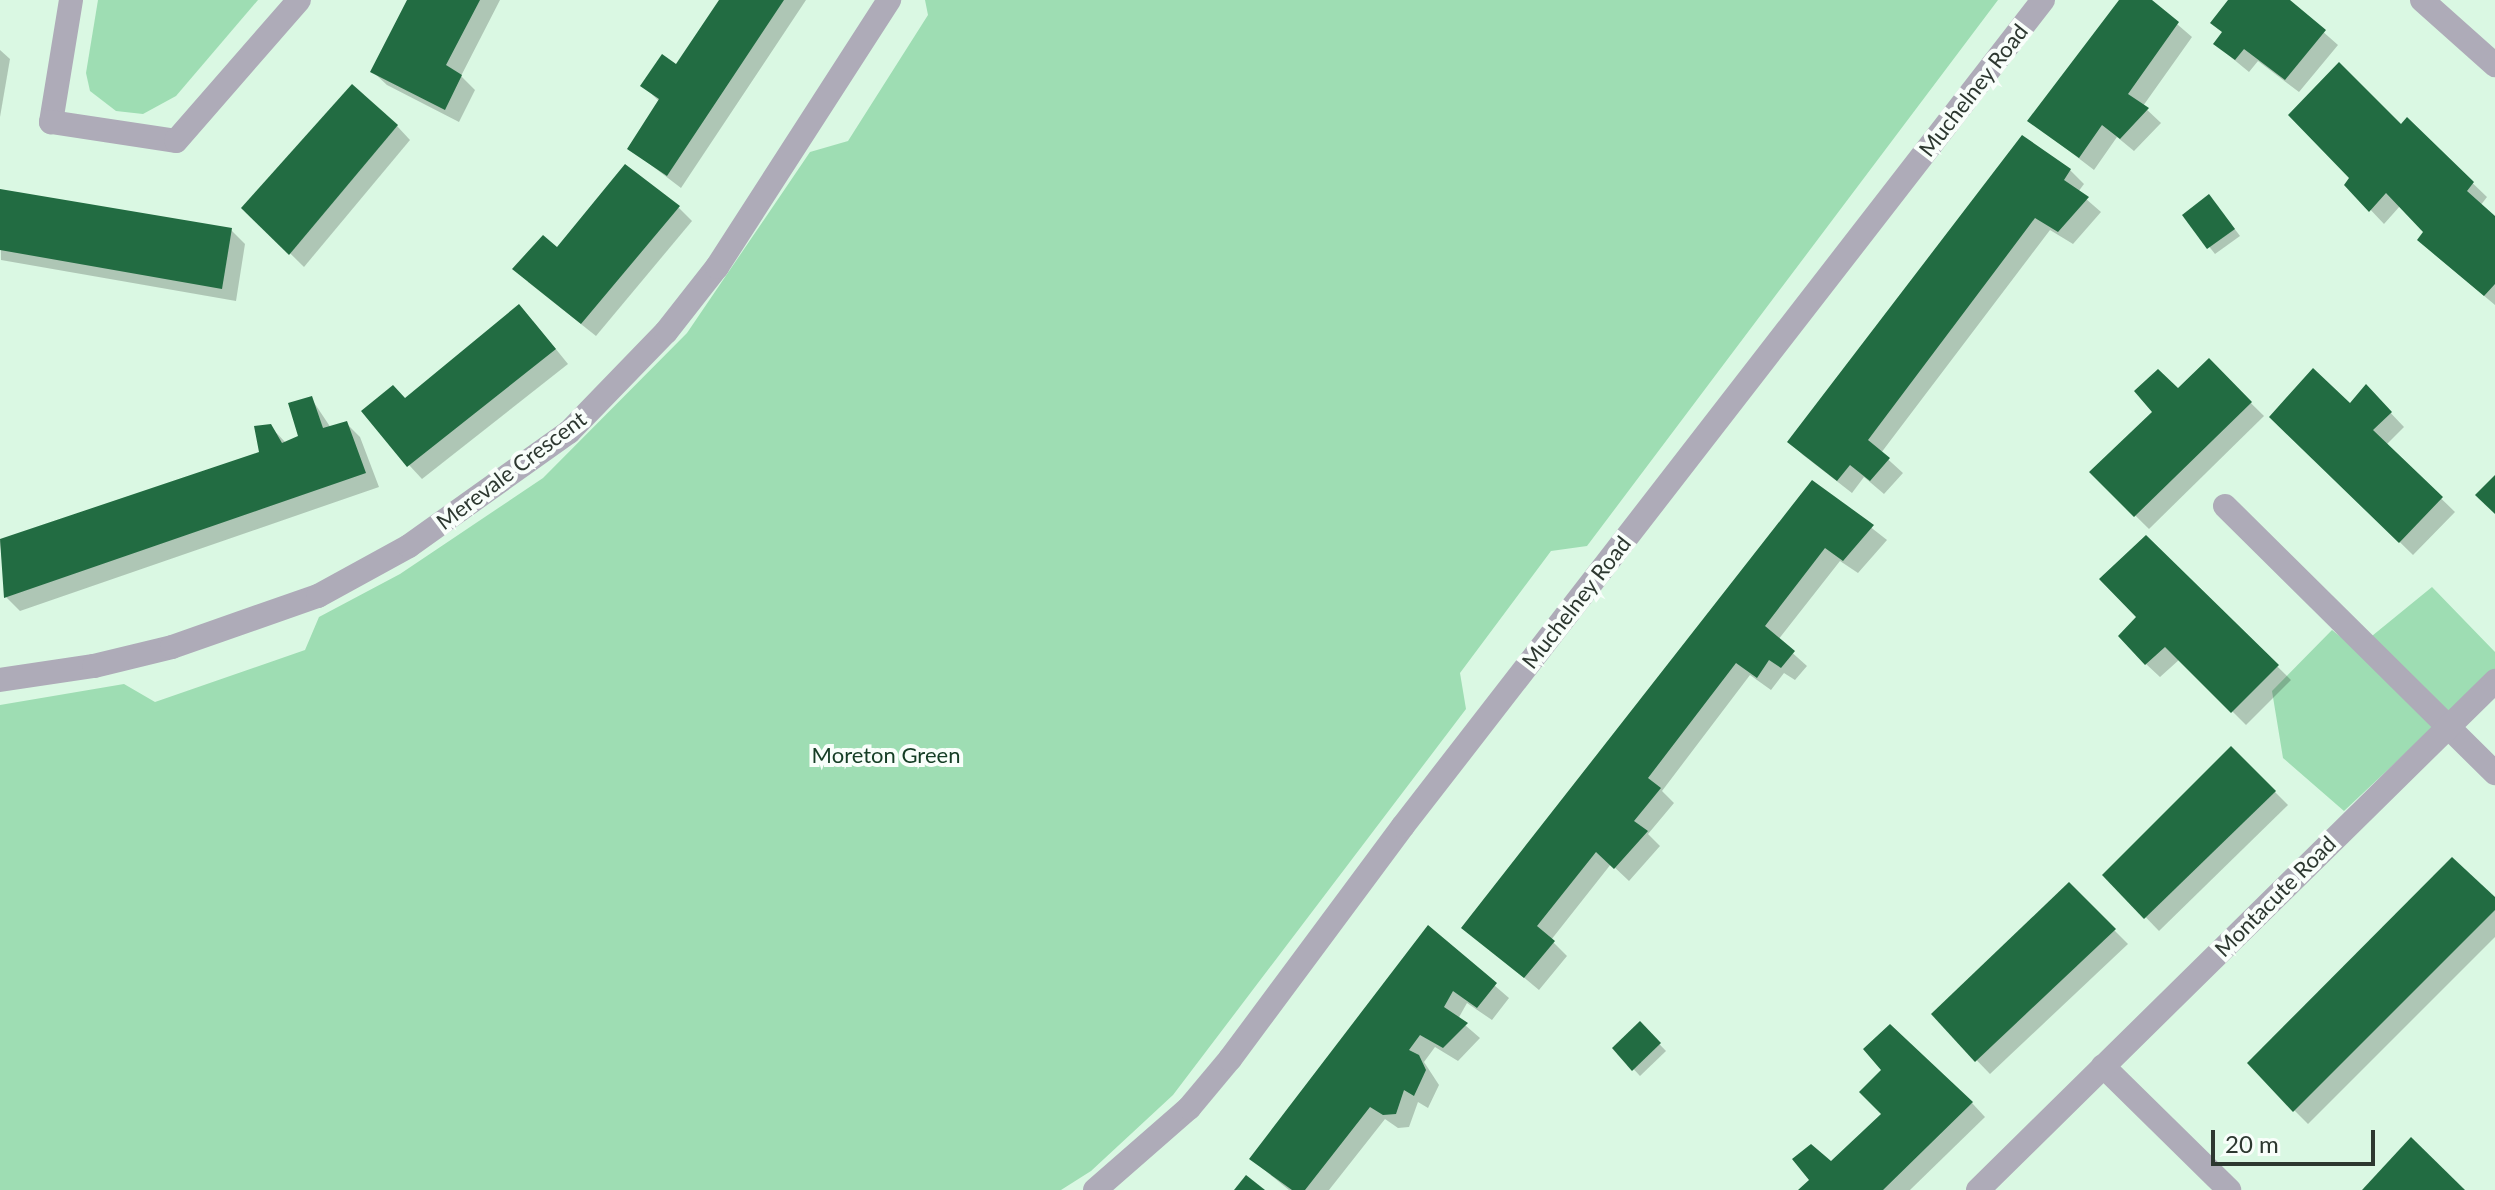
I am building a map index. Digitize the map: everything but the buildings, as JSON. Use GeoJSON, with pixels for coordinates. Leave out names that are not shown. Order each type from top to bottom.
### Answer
{"type":"FeatureCollection","features":[{"type":"Feature","properties":{"kind":"street"},"geometry":{"type":"LineString","coordinates":[[71,0],[51,122],[176,141],[299,0]]}},
{"type":"Feature","properties":{"kind":"street","name":"Merevale Crescent"},"geometry":{"type":"LineString","coordinates":[[0,680],[94,666],[172,647],[318,596],[409,546],[569,432],[675,321],[717,267],[889,0]]}},
{"type":"Feature","properties":{"kind":"street","name":"Muchelney Road"},"geometry":{"type":"LineString","coordinates":[[1095,1190],[1178,1119],[1230,1059],[1412,814],[2043,0]]}},
{"type":"Feature","properties":{"kind":"street"},"geometry":{"type":"LineString","coordinates":[[2422,0],[2495,65]]}},
{"type":"Feature","properties":{"kind":"street"},"geometry":{"type":"LineString","coordinates":[[2225,506],[2495,773]]}},
{"type":"Feature","properties":{"kind":"street","name":"Montacute Road"},"geometry":{"type":"LineString","coordinates":[[1978,1190],[2495,681]]}},
{"type":"Feature","properties":{"kind":"street"},"geometry":{"type":"LineString","coordinates":[[2103,1066],[2229,1190]]}},
{"type":"Feature","properties":{"kind":"green space"},"geometry":{"type":"Polygon","coordinates":[[[98,0],[258,0],[176,96],[143,114],[116,111],[90,91],[86,73],[98,0]]]}},
{"type":"Feature","properties":{"kind":"green space","name":"Moreton Green"},"geometry":{"type":"Polygon","coordinates":[[[925,0],[1998,0],[1587,546],[1551,551],[1460,673],[1466,709],[1173,1095],[1091,1171],[1061,1190],[0,1190],[0,705],[124,684],[155,702],[305,650],[319,617],[400,574],[543,478],[687,333],[810,152],[848,141],[928,15],[925,0]]]}},
{"type":"Feature","properties":{"kind":"green space"},"geometry":{"type":"Polygon","coordinates":[[[2432,587],[2495,652],[2495,669],[2344,811],[2283,758],[2272,691],[2332,630],[2356,649],[2432,587]]]}}]}
